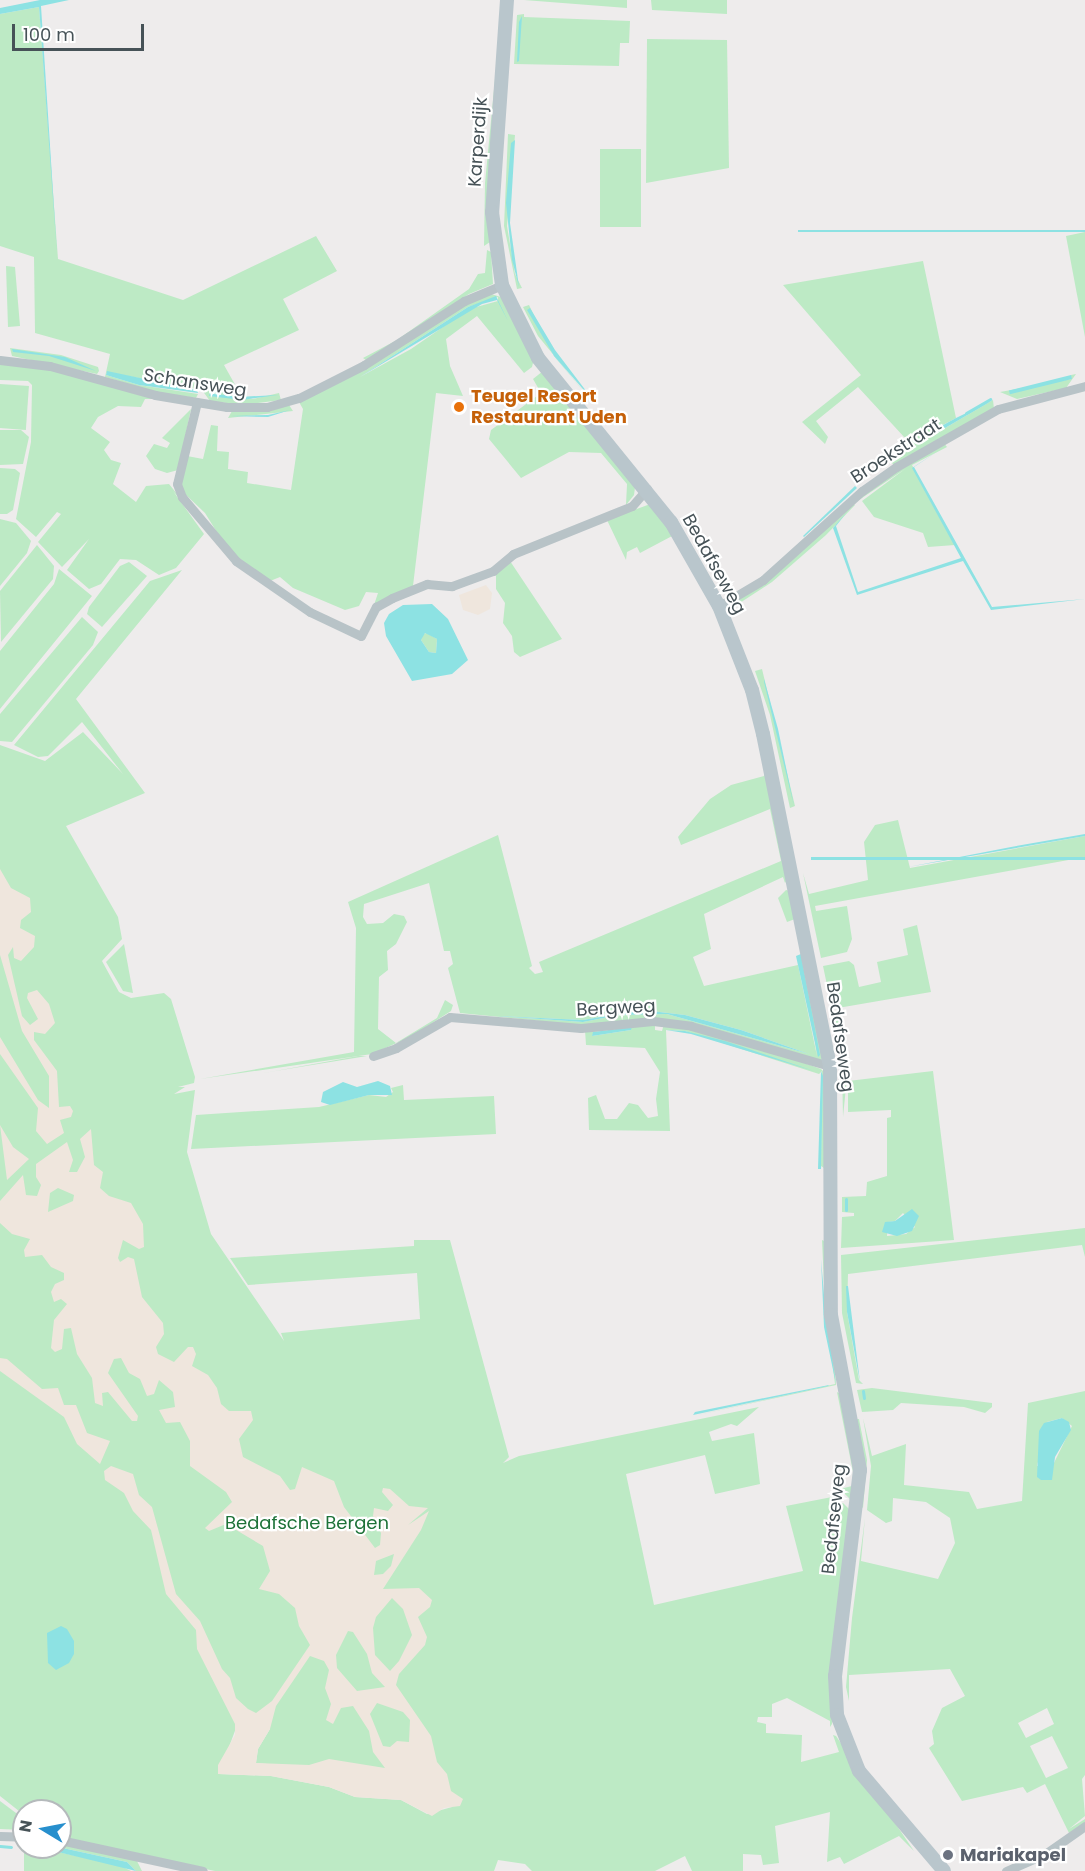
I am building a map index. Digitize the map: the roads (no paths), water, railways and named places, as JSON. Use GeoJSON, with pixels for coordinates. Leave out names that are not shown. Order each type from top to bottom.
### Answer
{"type":"FeatureCollection","features":[{"type":"Feature","properties":{"kind":"street","name":"Karperdijk"},"geometry":{"type":"LineString","coordinates":[[502,285],[492,212],[507,0]]}},
{"type":"Feature","properties":{"kind":"street","name":"Schansweg"},"geometry":{"type":"LineString","coordinates":[[0,360],[50,366],[113,386],[197,402],[252,409],[299,398],[394,348],[464,301],[502,285]]}},
{"type":"Feature","properties":{"kind":"street","name":"Bedafseweg"},"geometry":{"type":"LineString","coordinates":[[502,285],[538,358],[647,489],[719,606],[741,658],[763,734],[830,1066],[830,1301],[860,1470],[837,1656],[837,1715],[859,1771],[917,1844],[944,1871]]}},
{"type":"Feature","properties":{"kind":"street","name":"Broekstraat"},"geometry":{"type":"LineString","coordinates":[[719,606],[763,580],[861,490],[896,467],[998,409],[1085,386]]}},
{"type":"Feature","properties":{"kind":"street"},"geometry":{"type":"LineString","coordinates":[[197,402],[178,475],[179,492],[206,521],[226,554],[272,588],[361,636],[376,607],[392,598],[427,584],[452,586],[493,571],[513,554],[632,506],[647,489]]}},
{"type":"Feature","properties":{"kind":"street","name":"Bergweg"},"geometry":{"type":"LineString","coordinates":[[372,1056],[396,1048],[450,1017],[581,1028],[653,1021],[691,1026],[830,1066]]}},
{"type":"Feature","properties":{"kind":"street"},"geometry":{"type":"LineString","coordinates":[[1006,1871],[1045,1854],[1085,1826]]}},
{"type":"Feature","properties":{"kind":"street"},"geometry":{"type":"LineString","coordinates":[[72,1843],[203,1871]]}},
{"type":"Feature","properties":{"kind":"street"},"geometry":{"type":"LineString","coordinates":[[146,1871],[147,1859]]}},
{"type":"Feature","properties":{"kind":"water"},"geometry":{"type":"Polygon","coordinates":[[[40,0],[69,0],[41,6],[57,254],[39,7],[0,14],[0,8],[40,0]]]}},
{"type":"Feature","properties":{"kind":"water"},"geometry":{"type":"Polygon","coordinates":[[[522,16],[519,61],[517,62],[519,22],[522,16]]]}},
{"type":"Feature","properties":{"kind":"water"},"geometry":{"type":"Polygon","coordinates":[[[515,140],[510,223],[519,287],[512,260],[506,203],[511,143],[515,140]]]}},
{"type":"Feature","properties":{"kind":"water"},"geometry":{"type":"Polygon","coordinates":[[[798,230],[1085,230],[1085,232],[798,232],[798,230]]]}},
{"type":"Feature","properties":{"kind":"water"},"geometry":{"type":"Polygon","coordinates":[[[496,296],[508,321],[497,300],[482,304],[360,377],[468,307],[496,296]]]}},
{"type":"Feature","properties":{"kind":"water"},"geometry":{"type":"Polygon","coordinates":[[[530,308],[555,350],[596,404],[554,356],[527,310],[530,308]]]}},
{"type":"Feature","properties":{"kind":"water"},"geometry":{"type":"Polygon","coordinates":[[[12,349],[65,357],[96,371],[49,356],[13,352],[12,349]]]}},
{"type":"Feature","properties":{"kind":"water"},"geometry":{"type":"Polygon","coordinates":[[[107,371],[197,390],[198,393],[139,385],[106,375],[107,371]]]}},
{"type":"Feature","properties":{"kind":"water"},"geometry":{"type":"Polygon","coordinates":[[[1071,375],[1072,379],[1010,394],[1009,390],[1071,375]]]}},
{"type":"Feature","properties":{"kind":"water"},"geometry":{"type":"Polygon","coordinates":[[[210,393],[238,397],[278,395],[242,400],[209,396],[210,393]]]}},
{"type":"Feature","properties":{"kind":"water"},"geometry":{"type":"Polygon","coordinates":[[[993,400],[928,438],[925,435],[956,418],[993,400]]]}},
{"type":"Feature","properties":{"kind":"water"},"geometry":{"type":"Polygon","coordinates":[[[290,410],[268,417],[230,416],[268,415],[290,410]]]}},
{"type":"Feature","properties":{"kind":"water"},"geometry":{"type":"Polygon","coordinates":[[[943,448],[914,467],[992,607],[1085,599],[991,610],[963,561],[857,595],[833,528],[847,512],[836,526],[858,592],[961,558],[912,468],[943,448]]]}},
{"type":"Feature","properties":{"kind":"water"},"geometry":{"type":"Polygon","coordinates":[[[855,486],[857,488],[803,536],[855,486]]]}},
{"type":"Feature","properties":{"kind":"water"},"geometry":{"type":"Polygon","coordinates":[[[432,604],[448,619],[468,660],[452,674],[412,681],[386,636],[384,623],[389,614],[403,605],[432,604]],[[425,633],[421,640],[429,652],[436,653],[437,639],[425,633]]]}},
{"type":"Feature","properties":{"kind":"water"},"geometry":{"type":"Polygon","coordinates":[[[764,679],[778,729],[794,806],[764,682],[764,679]]]}},
{"type":"Feature","properties":{"kind":"water"},"geometry":{"type":"Polygon","coordinates":[[[1085,834],[1085,836],[908,867],[1011,847],[1085,834]]]}},
{"type":"Feature","properties":{"kind":"water"},"geometry":{"type":"Polygon","coordinates":[[[811,857],[1085,857],[1085,860],[811,860],[811,857]]]}},
{"type":"Feature","properties":{"kind":"water"},"geometry":{"type":"Polygon","coordinates":[[[801,954],[820,1055],[818,1057],[796,956],[801,954]]]}},
{"type":"Feature","properties":{"kind":"water"},"geometry":{"type":"Polygon","coordinates":[[[651,1011],[685,1015],[741,1030],[809,1054],[667,1014],[619,1015],[583,1022],[497,1016],[583,1020],[629,1012],[651,1011]]]}},
{"type":"Feature","properties":{"kind":"water"},"geometry":{"type":"Polygon","coordinates":[[[632,1027],[631,1030],[592,1036],[593,1032],[632,1027]]]}},
{"type":"Feature","properties":{"kind":"water"},"geometry":{"type":"Polygon","coordinates":[[[666,1030],[685,1031],[725,1041],[814,1071],[691,1034],[666,1030]]]}},
{"type":"Feature","properties":{"kind":"water"},"geometry":{"type":"Polygon","coordinates":[[[821,1071],[823,1076],[821,1169],[818,1169],[821,1071]]]}},
{"type":"Feature","properties":{"kind":"water"},"geometry":{"type":"Polygon","coordinates":[[[378,1081],[390,1086],[392,1095],[369,1095],[330,1105],[321,1102],[323,1092],[343,1082],[357,1087],[378,1081]]]}},
{"type":"Feature","properties":{"kind":"water"},"geometry":{"type":"Polygon","coordinates":[[[912,1209],[919,1216],[912,1231],[897,1236],[882,1232],[885,1222],[895,1221],[912,1209]]]}},
{"type":"Feature","properties":{"kind":"water"},"geometry":{"type":"Polygon","coordinates":[[[821,1259],[825,1306],[836,1384],[824,1327],[821,1259]]]}},
{"type":"Feature","properties":{"kind":"water"},"geometry":{"type":"Polygon","coordinates":[[[846,1286],[848,1286],[860,1382],[847,1312],[846,1286]]]}},
{"type":"Feature","properties":{"kind":"water"},"geometry":{"type":"Polygon","coordinates":[[[828,1386],[693,1415],[695,1412],[828,1386]]]}},
{"type":"Feature","properties":{"kind":"water"},"geometry":{"type":"Polygon","coordinates":[[[1062,1418],[1069,1422],[1071,1430],[1055,1457],[1052,1480],[1041,1480],[1037,1477],[1039,1431],[1044,1423],[1062,1418]]]}},
{"type":"Feature","properties":{"kind":"water"},"geometry":{"type":"Polygon","coordinates":[[[61,1626],[67,1629],[74,1641],[74,1654],[69,1663],[56,1670],[48,1663],[47,1633],[61,1626]]]}},
{"type":"Feature","properties":{"kind":"water"},"geometry":{"type":"Polygon","coordinates":[[[72,1850],[127,1862],[136,1871],[72,1855],[72,1850]]]}},
{"type":"Feature","properties":{"kind":"waterway"},"geometry":{"type":"LineString","coordinates":[[966,413],[990,399]]}},
{"type":"Feature","properties":{"kind":"waterway"},"geometry":{"type":"LineString","coordinates":[[846,1199],[846,1210]]}},
{"type":"Feature","properties":{"kind":"waterway"},"geometry":{"type":"LineString","coordinates":[[863,1391],[864,1398]]}},
{"type":"Feature","properties":{"kind":"waterway"},"geometry":{"type":"LineString","coordinates":[[0,1846],[11,1847]]}},
{"type":"Feature","properties":{"kind":"place","name":"Teugel Resort Restaurant Uden"},"geometry":{"type":"Point","coordinates":[459,407]}},
{"type":"Feature","properties":{"kind":"place","name":"Mariakapel"},"geometry":{"type":"Point","coordinates":[948,1855]}},
{"type":"Feature","properties":{"kind":"park label","name":"Bedafsche Bergen"},"geometry":{"type":"Point","coordinates":[307,1523]}}]}
